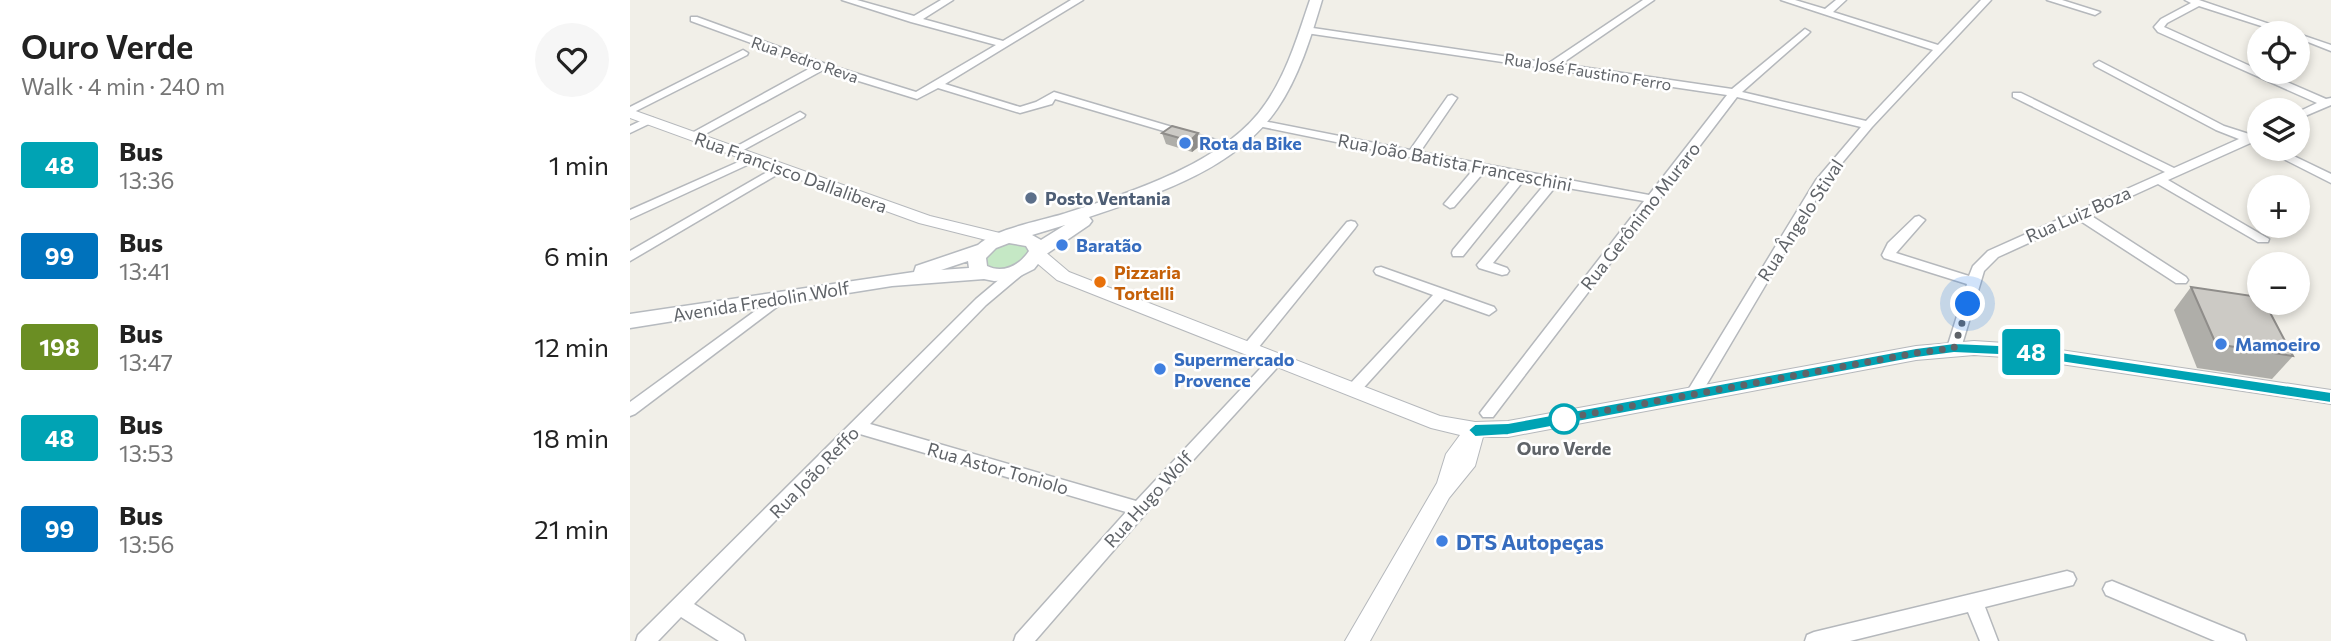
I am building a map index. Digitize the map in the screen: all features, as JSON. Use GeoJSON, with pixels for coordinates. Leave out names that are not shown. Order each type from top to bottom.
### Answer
{"type":"FeatureCollection","features":[{"type":"Feature","properties":{"kind":"main road"},"geometry":{"type":"LineString","coordinates":[[1037,253],[1037,245],[1027,238],[994,243],[976,263],[1001,273],[1037,253],[1108,205],[1174,177],[1229,147],[1258,123],[1273,106],[1316,0]]}},
{"type":"Feature","properties":{"kind":"main road","name":"Avenida Fredolin Wolf"},"geometry":{"type":"LineString","coordinates":[[891,280],[1108,205]]}},
{"type":"Feature","properties":{"kind":"main road","name":"Avenida Fredolin Wolf"},"geometry":{"type":"LineString","coordinates":[[630,321],[891,280],[1001,273]]}},
{"type":"Feature","properties":{"kind":"street"},"geometry":{"type":"LineString","coordinates":[[847,0],[1003,44]]}},
{"type":"Feature","properties":{"kind":"street"},"geometry":{"type":"LineString","coordinates":[[914,20],[948,0]]}},
{"type":"Feature","properties":{"kind":"street"},"geometry":{"type":"LineString","coordinates":[[936,84],[1078,0]]}},
{"type":"Feature","properties":{"kind":"street"},"geometry":{"type":"LineString","coordinates":[[1553,65],[1649,0]]}},
{"type":"Feature","properties":{"kind":"street"},"geometry":{"type":"LineString","coordinates":[[1786,0],[1940,49]]}},
{"type":"Feature","properties":{"kind":"street"},"geometry":{"type":"LineString","coordinates":[[1826,13],[1841,0]]}},
{"type":"Feature","properties":{"kind":"street","name":"Rua Ângelo Stival"},"geometry":{"type":"LineString","coordinates":[[1693,395],[1810,198],[1836,160],[1986,0]]}},
{"type":"Feature","properties":{"kind":"street"},"geometry":{"type":"LineString","coordinates":[[2052,0],[2095,12]]}},
{"type":"Feature","properties":{"kind":"street"},"geometry":{"type":"LineString","coordinates":[[2255,21],[2193,1],[2164,21],[2160,27],[2161,30],[2329,102]]}},
{"type":"Feature","properties":{"kind":"street","name":"Rua Pedro Reva"},"geometry":{"type":"LineString","coordinates":[[694,19],[822,66],[917,96],[936,84]]}},
{"type":"Feature","properties":{"kind":"street","name":"Rua José Faustino Ferro"},"geometry":{"type":"LineString","coordinates":[[1306,30],[1734,93],[1868,125]]}},
{"type":"Feature","properties":{"kind":"street","name":"Rua Gerônimo Muraro"},"geometry":{"type":"LineString","coordinates":[[1488,414],[1734,93],[1805,32]]}},
{"type":"Feature","properties":{"kind":"street"},"geometry":{"type":"LineString","coordinates":[[2310,40],[2331,48]]}},
{"type":"Feature","properties":{"kind":"street"},"geometry":{"type":"LineString","coordinates":[[630,112],[743,53]]}},
{"type":"Feature","properties":{"kind":"street"},"geometry":{"type":"LineString","coordinates":[[2099,64],[2220,128],[2247,136]]}},
{"type":"Feature","properties":{"kind":"street"},"geometry":{"type":"LineString","coordinates":[[694,136],[822,66]]}},
{"type":"Feature","properties":{"kind":"street"},"geometry":{"type":"LineString","coordinates":[[936,84],[1020,110],[1054,95],[1229,147]]}},
{"type":"Feature","properties":{"kind":"street"},"geometry":{"type":"LineString","coordinates":[[2017,95],[2174,172]]}},
{"type":"Feature","properties":{"kind":"street"},"geometry":{"type":"LineString","coordinates":[[1413,154],[1452,98]]}},
{"type":"Feature","properties":{"kind":"street"},"geometry":{"type":"LineString","coordinates":[[1041,102],[1123,125]]}},
{"type":"Feature","properties":{"kind":"street"},"geometry":{"type":"LineString","coordinates":[[2310,111],[2329,102]]}},
{"type":"Feature","properties":{"kind":"street","name":"Rua Francisco Dallalibera"},"geometry":{"type":"LineString","coordinates":[[630,112],[994,243]]}},
{"type":"Feature","properties":{"kind":"street"},"geometry":{"type":"LineString","coordinates":[[734,151],[800,115]]}},
{"type":"Feature","properties":{"kind":"street"},"geometry":{"type":"LineString","coordinates":[[630,130],[649,120]]}},
{"type":"Feature","properties":{"kind":"street","name":"Rua João Batista Franceschini"},"geometry":{"type":"LineString","coordinates":[[1258,123],[1521,176],[1653,199]]}},
{"type":"Feature","properties":{"kind":"street","name":"Rua Luiz Boza"},"geometry":{"type":"LineString","coordinates":[[1954,348],[1981,264],[1993,254],[2158,179],[2247,143]]}},
{"type":"Feature","properties":{"kind":"street"},"geometry":{"type":"LineString","coordinates":[[630,215],[754,158]]}},
{"type":"Feature","properties":{"kind":"street"},"geometry":{"type":"LineString","coordinates":[[2294,161],[2331,179]]}},
{"type":"Feature","properties":{"kind":"street"},"geometry":{"type":"LineString","coordinates":[[630,257],[782,168]]}},
{"type":"Feature","properties":{"kind":"street"},"geometry":{"type":"LineString","coordinates":[[1450,204],[1481,168]]}},
{"type":"Feature","properties":{"kind":"street"},"geometry":{"type":"LineString","coordinates":[[1458,253],[1521,176]]}},
{"type":"Feature","properties":{"kind":"street"},"geometry":{"type":"LineString","coordinates":[[2158,179],[2263,239]]}},
{"type":"Feature","properties":{"kind":"street"},"geometry":{"type":"LineString","coordinates":[[1502,271],[1484,265],[1553,182]]}},
{"type":"Feature","properties":{"kind":"street"},"geometry":{"type":"LineString","coordinates":[[2080,214],[2181,280]]}},
{"type":"Feature","properties":{"kind":"street"},"geometry":{"type":"LineString","coordinates":[[1919,220],[1893,246],[1889,255],[1975,282]]}},
{"type":"Feature","properties":{"kind":"street"},"geometry":{"type":"LineString","coordinates":[[1249,349],[1351,225]]}},
{"type":"Feature","properties":{"kind":"street"},"geometry":{"type":"LineString","coordinates":[[1037,253],[1063,276]]}},
{"type":"Feature","properties":{"kind":"street"},"geometry":{"type":"LineString","coordinates":[[1381,271],[1489,310]]}},
{"type":"Feature","properties":{"kind":"street"},"geometry":{"type":"LineString","coordinates":[[1001,273],[1063,276],[1438,423],[1475,430],[1508,429],[1954,348],[2021,351],[2331,397]]}},
{"type":"Feature","properties":{"kind":"street","name":"Rua João Reffo"},"geometry":{"type":"LineString","coordinates":[[645,641],[981,302],[1001,273]]}},
{"type":"Feature","properties":{"kind":"street"},"geometry":{"type":"LineString","coordinates":[[1353,390],[1442,293]]}},
{"type":"Feature","properties":{"kind":"street"},"geometry":{"type":"LineString","coordinates":[[630,410],[781,297]]}},
{"type":"Feature","properties":{"kind":"street","name":"Rua Hugo Wolf"},"geometry":{"type":"LineString","coordinates":[[1023,641],[1139,509],[1277,360]]}},
{"type":"Feature","properties":{"kind":"street","name":"Rua Astor Toniolo"},"geometry":{"type":"LineString","coordinates":[[858,426],[1139,509]]}},
{"type":"Feature","properties":{"kind":"street"},"geometry":{"type":"LineString","coordinates":[[1357,641],[1442,492],[1468,460],[1475,430]]}},
{"type":"Feature","properties":{"kind":"street"},"geometry":{"type":"LineString","coordinates":[[1814,641],[2067,579]]}},
{"type":"Feature","properties":{"kind":"street"},"geometry":{"type":"LineString","coordinates":[[2112,589],[2237,641]]}},
{"type":"Feature","properties":{"kind":"street"},"geometry":{"type":"LineString","coordinates":[[1974,602],[1989,641]]}},
{"type":"Feature","properties":{"kind":"street"},"geometry":{"type":"LineString","coordinates":[[680,606],[736,641]]}},
{"type":"Feature","properties":{"kind":"green space"},"geometry":{"type":"Polygon","coordinates":[[[1005,241],[1027,242],[1033,254],[1009,270],[986,268],[984,254],[1005,241]]]}},
{"type":"Feature","properties":{"kind":"building"},"geometry":{"type":"Polygon","coordinates":[[[1172,126],[1198,133],[1190,141],[1162,133],[1172,126]]]}},
{"type":"Feature","properties":{"kind":"building"},"geometry":{"type":"Polygon","coordinates":[[[2191,287],[2247,295],[2247,315],[2271,315],[2293,356],[2216,344],[2191,287]]]}},
{"type":"Feature","properties":{"kind":"bus line","name":"48"},"geometry":{"type":"LineString","coordinates":[[1475,430],[1508,429],[1954,348],[2021,351],[2331,397]]}},
{"type":"Feature","properties":{"kind":"place","name":"Rota da Bike"},"geometry":{"type":"Point","coordinates":[1185,143]}},
{"type":"Feature","properties":{"kind":"place","name":"Posto Ventania"},"geometry":{"type":"Point","coordinates":[1031,198]}},
{"type":"Feature","properties":{"kind":"place","name":"Baratão"},"geometry":{"type":"Point","coordinates":[1062,245]}},
{"type":"Feature","properties":{"kind":"place","name":"Pizzaria Tortelli"},"geometry":{"type":"Point","coordinates":[1100,282]}},
{"type":"Feature","properties":{"kind":"place","name":"Mamoeiro"},"geometry":{"type":"Point","coordinates":[2221,344]}},
{"type":"Feature","properties":{"kind":"place","name":"Supermercado Provence"},"geometry":{"type":"Point","coordinates":[1160,369]}},
{"type":"Feature","properties":{"kind":"place","name":"Ouro Verde"},"geometry":{"type":"Point","coordinates":[1564,419]}},
{"type":"Feature","properties":{"kind":"place","name":"DTS Autopeças"},"geometry":{"type":"Point","coordinates":[1442,541]}},
{"type":"Feature","properties":{"kind":"route"},"geometry":{"type":"LineString","coordinates":[[1564,419],[1561,419],[1954,348],[1968,304]]}}]}
